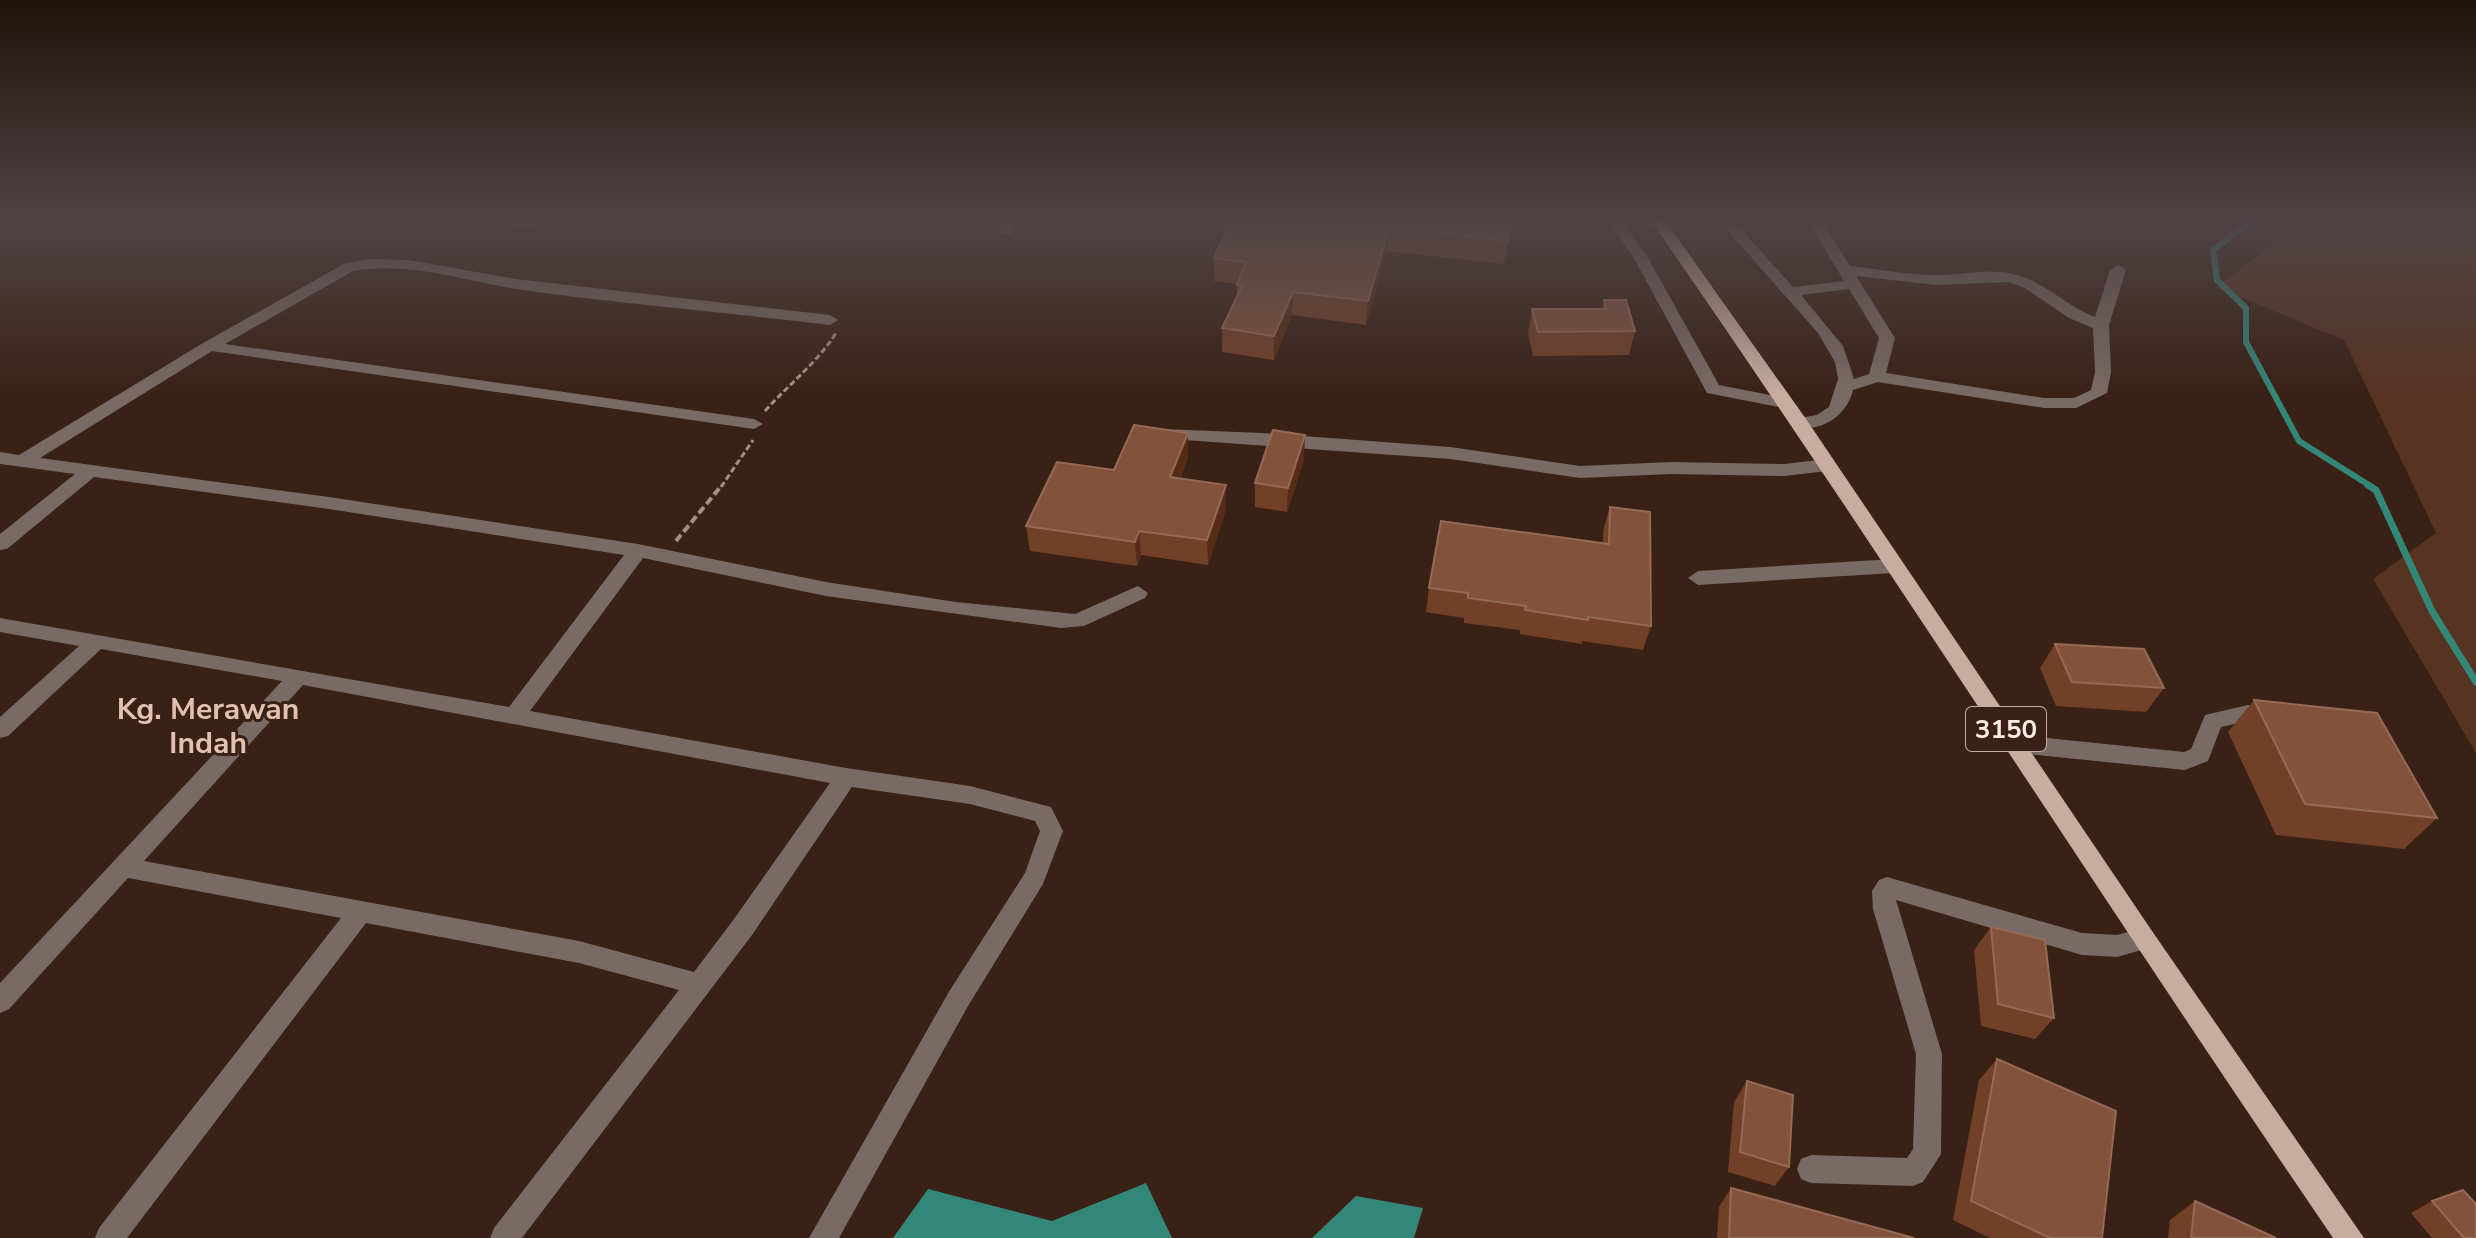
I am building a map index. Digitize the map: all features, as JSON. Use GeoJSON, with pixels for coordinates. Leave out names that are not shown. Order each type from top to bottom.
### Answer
{"type":"FeatureCollection","features":[{"type":"Feature","properties":{"kind":"main road","name":"3150"},"geometry":{"type":"LineString","coordinates":[[1699,280],[1800,423],[2143,939],[2350,1238]]}},
{"type":"Feature","properties":{"kind":"street"},"geometry":{"type":"LineString","coordinates":[[23,460],[209,346],[326,280]]}},
{"type":"Feature","properties":{"kind":"street"},"geometry":{"type":"LineString","coordinates":[[493,280],[830,320]]}},
{"type":"Feature","properties":{"kind":"street"},"geometry":{"type":"LineString","coordinates":[[1653,280],[1713,389],[1784,403]]}},
{"type":"Feature","properties":{"kind":"street"},"geometry":{"type":"LineString","coordinates":[[1777,280],[1792,292],[1833,342],[1848,368],[1848,386],[1839,409],[1828,418],[1800,423]]}},
{"type":"Feature","properties":{"kind":"street"},"geometry":{"type":"LineString","coordinates":[[1792,292],[1840,280]]}},
{"type":"Feature","properties":{"kind":"street"},"geometry":{"type":"LineString","coordinates":[[1853,280],[1887,338],[1877,377]]}},
{"type":"Feature","properties":{"kind":"street"},"geometry":{"type":"LineString","coordinates":[[2015,280],[2030,285],[2075,315],[2101,325]]}},
{"type":"Feature","properties":{"kind":"street"},"geometry":{"type":"LineString","coordinates":[[1848,386],[1877,377],[2044,403],[2076,403],[2099,393],[2103,372],[2101,325],[2115,280]]}},
{"type":"Feature","properties":{"kind":"street"},"geometry":{"type":"LineString","coordinates":[[209,346],[754,424]]}},
{"type":"Feature","properties":{"kind":"street"},"geometry":{"type":"LineString","coordinates":[[1150,434],[1262,438],[1450,453],[1580,472],[1671,468],[1784,470],[1828,465]]}},
{"type":"Feature","properties":{"kind":"street"},"geometry":{"type":"LineString","coordinates":[[0,458],[638,551],[826,589],[956,609],[1077,621],[1138,593]]}},
{"type":"Feature","properties":{"kind":"street"},"geometry":{"type":"LineString","coordinates":[[0,544],[91,470]]}},
{"type":"Feature","properties":{"kind":"street"},"geometry":{"type":"LineString","coordinates":[[515,715],[638,551]]}},
{"type":"Feature","properties":{"kind":"street"},"geometry":{"type":"LineString","coordinates":[[1698,578],[1894,566]]}},
{"type":"Feature","properties":{"kind":"street"},"geometry":{"type":"LineString","coordinates":[[0,625],[515,715],[846,777],[942,790],[1019,805],[1043,814],[1052,831],[1035,877],[959,998],[823,1238]]}},
{"type":"Feature","properties":{"kind":"street"},"geometry":{"type":"LineString","coordinates":[[0,730],[97,641]]}},
{"type":"Feature","properties":{"kind":"street"},"geometry":{"type":"LineString","coordinates":[[0,1001],[298,677]]}},
{"type":"Feature","properties":{"kind":"street"},"geometry":{"type":"LineString","coordinates":[[2016,744],[2185,761],[2200,755],[2213,721],[2248,713],[2289,715]]}},
{"type":"Feature","properties":{"kind":"street"},"geometry":{"type":"LineString","coordinates":[[504,1238],[775,884],[846,777]]}},
{"type":"Feature","properties":{"kind":"street"},"geometry":{"type":"LineString","coordinates":[[123,867],[579,952],[697,984]]}},
{"type":"Feature","properties":{"kind":"street"},"geometry":{"type":"LineString","coordinates":[[1811,1169],[1913,1172],[1927,1154],[1929,1054],[1885,909],[1884,891],[1887,887],[2082,944],[2117,946],[2143,939]]}},
{"type":"Feature","properties":{"kind":"street"},"geometry":{"type":"LineString","coordinates":[[109,1238],[361,911]]}},
{"type":"Feature","properties":{"kind":"path"},"geometry":{"type":"LineString","coordinates":[[670,557],[675,543],[711,502],[751,445],[754,424],[789,384],[828,349],[836,334],[830,320]]}},
{"type":"Feature","properties":{"kind":"shaded area"},"geometry":{"type":"Polygon","coordinates":[[[2226,280],[2476,280],[2476,753],[2373,579],[2436,533],[2344,340],[2216,287],[2226,280]]]}},
{"type":"Feature","properties":{"kind":"water"},"geometry":{"type":"Polygon","coordinates":[[[1146,1183],[1172,1238],[893,1238],[928,1189],[1052,1221],[1146,1183]]]}},
{"type":"Feature","properties":{"kind":"water"},"geometry":{"type":"Polygon","coordinates":[[[1356,1196],[1423,1208],[1414,1238],[1312,1238],[1356,1196]]]}},
{"type":"Feature","properties":{"kind":"building"},"geometry":{"type":"Polygon","coordinates":[[[1239,280],[1374,280],[1368,301],[1293,292],[1274,336],[1222,328],[1242,286],[1237,285],[1239,280]]]}},
{"type":"Feature","properties":{"kind":"building"},"geometry":{"type":"Polygon","coordinates":[[[1604,300],[1626,300],[1635,331],[1538,332],[1532,309],[1606,309],[1604,300]]]}},
{"type":"Feature","properties":{"kind":"building"},"geometry":{"type":"Polygon","coordinates":[[[1134,425],[1188,433],[1170,477],[1226,485],[1207,540],[1139,531],[1135,542],[1026,526],[1057,462],[1114,470],[1134,425]]]}},
{"type":"Feature","properties":{"kind":"building"},"geometry":{"type":"Polygon","coordinates":[[[1273,430],[1305,435],[1288,488],[1255,483],[1273,430]]]}},
{"type":"Feature","properties":{"kind":"building"},"geometry":{"type":"Polygon","coordinates":[[[1610,507],[1650,512],[1651,626],[1525,610],[1526,606],[1468,598],[1468,593],[1429,588],[1441,521],[1609,544],[1610,507]]]}},
{"type":"Feature","properties":{"kind":"building"},"geometry":{"type":"Polygon","coordinates":[[[2055,644],[2144,649],[2164,688],[2072,682],[2055,644]]]}},
{"type":"Feature","properties":{"kind":"building"},"geometry":{"type":"Polygon","coordinates":[[[2254,700],[2377,713],[2437,818],[2305,804],[2254,700]]]}},
{"type":"Feature","properties":{"kind":"building"},"geometry":{"type":"Polygon","coordinates":[[[1991,927],[2045,940],[2054,1018],[1998,1004],[1991,927]]]}},
{"type":"Feature","properties":{"kind":"building"},"geometry":{"type":"Polygon","coordinates":[[[1997,1059],[2116,1111],[2102,1238],[2050,1238],[1971,1201],[1997,1059]]]}},
{"type":"Feature","properties":{"kind":"building"},"geometry":{"type":"Polygon","coordinates":[[[1747,1081],[1793,1095],[1789,1167],[1740,1152],[1747,1081]]]}},
{"type":"Feature","properties":{"kind":"building"},"geometry":{"type":"Polygon","coordinates":[[[1731,1188],[1914,1238],[1729,1238],[1731,1188]]]}},
{"type":"Feature","properties":{"kind":"building"},"geometry":{"type":"Polygon","coordinates":[[[2463,1190],[2476,1204],[2476,1238],[2464,1238],[2432,1201],[2463,1190]]]}},
{"type":"Feature","properties":{"kind":"building"},"geometry":{"type":"Polygon","coordinates":[[[2195,1201],[2276,1238],[2191,1238],[2195,1201]]]}},
{"type":"Feature","properties":{"kind":"waterway"},"geometry":{"type":"LineString","coordinates":[[2217,280],[2246,308],[2246,342],[2299,441],[2372,487]]}},
{"type":"Feature","properties":{"kind":"waterway"},"geometry":{"type":"LineString","coordinates":[[2368,485],[2376,490],[2432,611],[2476,682]]}},
{"type":"Feature","properties":{"kind":"district","name":"Kg. Merawan Indah"},"geometry":{"type":"Point","coordinates":[208,726]}}]}
